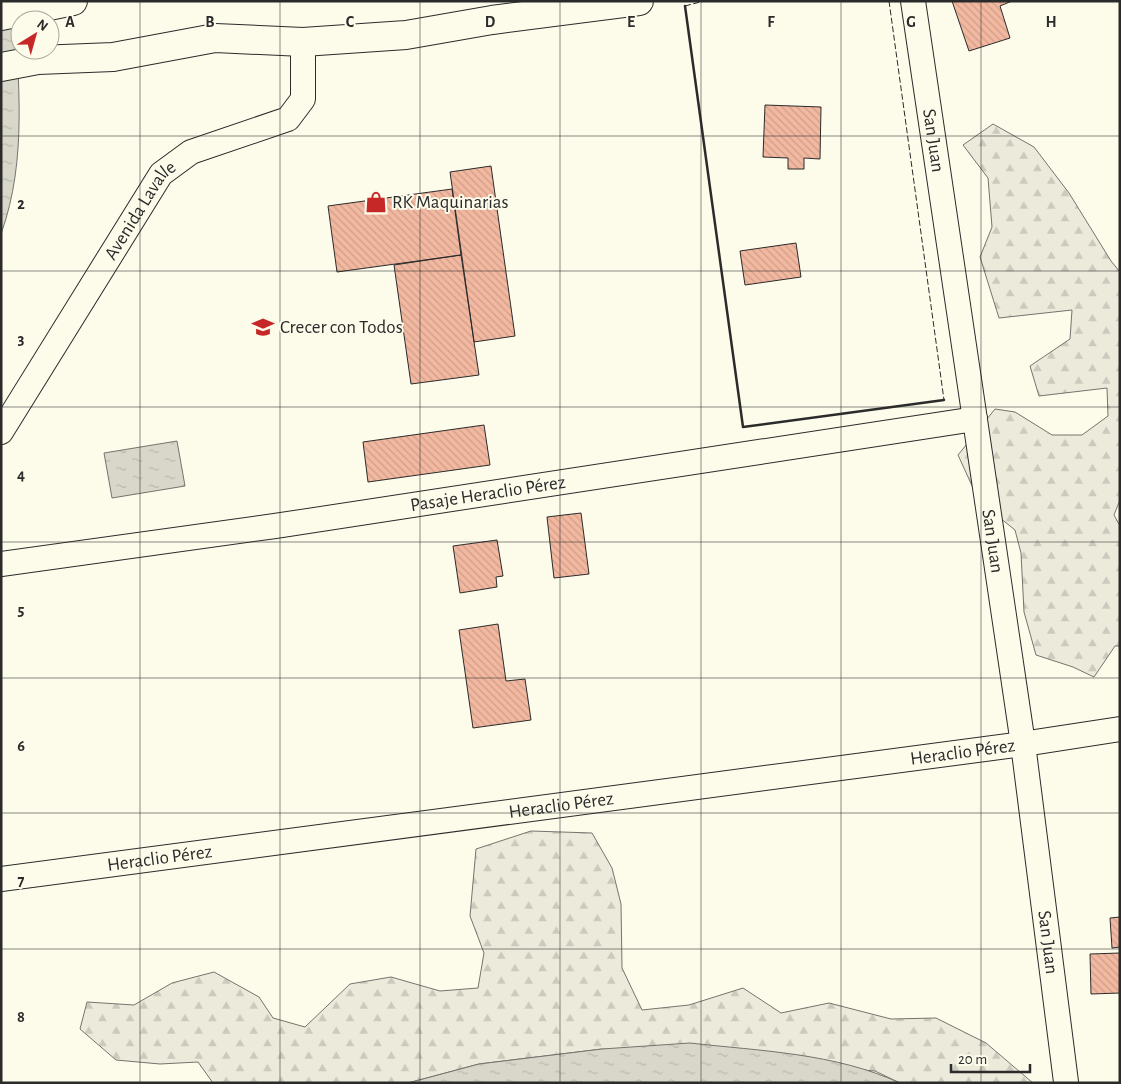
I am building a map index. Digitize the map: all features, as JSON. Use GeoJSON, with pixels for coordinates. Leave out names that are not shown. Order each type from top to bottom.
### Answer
{"type":"FeatureCollection","features":[{"type":"Feature","properties":{"kind":"main road"},"geometry":{"type":"LineString","coordinates":[[1,16],[73,1]]}},
{"type":"Feature","properties":{"kind":"main road"},"geometry":{"type":"LineString","coordinates":[[1,67],[38,60],[113,57],[215,38],[303,42],[406,35],[492,20],[640,1]]}},
{"type":"Feature","properties":{"kind":"street","name":"San Juan"},"geometry":{"type":"LineString","coordinates":[[913,1],[1023,744],[1066,1082]]}},
{"type":"Feature","properties":{"kind":"street","name":"Avenida Lavalle"},"geometry":{"type":"LineString","coordinates":[[1,432],[161,174],[191,152],[288,119],[303,99],[303,42]]}},
{"type":"Feature","properties":{"kind":"street","name":"Pasaje Heraclio Pérez"},"geometry":{"type":"LineString","coordinates":[[1,564],[275,526],[975,419]]}},
{"type":"Feature","properties":{"kind":"street","name":"Heraclio Pérez"},"geometry":{"type":"LineString","coordinates":[[1,879],[1023,744],[1120,729]]}},
{"type":"Feature","properties":{"kind":"green space"},"geometry":{"type":"Polygon","coordinates":[[[993,124],[1034,147],[1069,193],[1111,261],[1120,272],[1120,500],[1114,515],[1120,526],[1120,646],[1115,646],[1094,677],[1073,667],[1036,655],[1024,612],[1021,553],[1015,530],[979,501],[958,455],[995,409],[1015,412],[1052,435],[1082,435],[1108,416],[1107,388],[1039,396],[1030,366],[1070,339],[1072,310],[999,318],[980,257],[992,227],[988,178],[963,145],[993,124]]]}},
{"type":"Feature","properties":{"kind":"green space"},"geometry":{"type":"Polygon","coordinates":[[[531,831],[592,833],[612,868],[621,904],[622,968],[642,1010],[689,1005],[743,988],[781,1013],[829,1003],[891,1019],[936,1018],[986,1043],[1033,1083],[900,1083],[875,1071],[602,1049],[479,1064],[408,1083],[213,1083],[198,1062],[160,1064],[116,1060],[80,1029],[87,1002],[134,1005],[172,983],[214,972],[259,997],[273,1018],[305,1027],[350,984],[391,977],[440,991],[478,988],[484,953],[470,916],[476,849],[531,831]]]}},
{"type":"Feature","properties":{"kind":"water"},"geometry":{"type":"Polygon","coordinates":[[[1,1],[14,1],[15,10],[10,10],[10,60],[17,60],[18,148],[15,177],[1,234],[1,1]]]}},
{"type":"Feature","properties":{"kind":"water"},"geometry":{"type":"Polygon","coordinates":[[[177,441],[185,486],[112,498],[104,453],[177,441]]]}},
{"type":"Feature","properties":{"kind":"water"},"geometry":{"type":"Polygon","coordinates":[[[690,1043],[770,1051],[823,1059],[850,1065],[900,1083],[408,1083],[479,1064],[602,1049],[690,1043]]]}},
{"type":"Feature","properties":{"kind":"building"},"geometry":{"type":"Polygon","coordinates":[[[952,1],[1012,1],[1000,6],[1010,38],[969,51],[952,1]]]}},
{"type":"Feature","properties":{"kind":"building"},"geometry":{"type":"Polygon","coordinates":[[[765,105],[821,107],[820,159],[804,158],[804,169],[788,169],[788,158],[763,157],[765,105]]]}},
{"type":"Feature","properties":{"kind":"building"},"geometry":{"type":"Polygon","coordinates":[[[491,166],[515,336],[474,342],[450,172],[491,166]]]}},
{"type":"Feature","properties":{"kind":"building"},"geometry":{"type":"Polygon","coordinates":[[[452,189],[461,255],[337,272],[328,206],[452,189]]]}},
{"type":"Feature","properties":{"kind":"building"},"geometry":{"type":"Polygon","coordinates":[[[796,243],[801,277],[745,285],[740,251],[796,243]]]}},
{"type":"Feature","properties":{"kind":"building"},"geometry":{"type":"Polygon","coordinates":[[[461,255],[479,375],[411,384],[394,265],[461,255]]]}},
{"type":"Feature","properties":{"kind":"building"},"geometry":{"type":"Polygon","coordinates":[[[484,425],[490,465],[368,482],[363,442],[484,425]]]}},
{"type":"Feature","properties":{"kind":"building"},"geometry":{"type":"Polygon","coordinates":[[[581,513],[589,574],[554,578],[547,517],[581,513]]]}},
{"type":"Feature","properties":{"kind":"building"},"geometry":{"type":"Polygon","coordinates":[[[497,540],[503,576],[496,577],[497,587],[460,593],[453,546],[497,540]]]}},
{"type":"Feature","properties":{"kind":"building"},"geometry":{"type":"Polygon","coordinates":[[[498,624],[506,681],[525,679],[531,720],[473,728],[459,630],[498,624]]]}},
{"type":"Feature","properties":{"kind":"building"},"geometry":{"type":"Polygon","coordinates":[[[1120,917],[1120,947],[1112,948],[1110,918],[1120,917]]]}},
{"type":"Feature","properties":{"kind":"building"},"geometry":{"type":"Polygon","coordinates":[[[1120,953],[1120,993],[1091,994],[1090,954],[1120,953]]]}},
{"type":"Feature","properties":{"kind":"fence"},"geometry":{"type":"LineString","coordinates":[[685,6],[704,1]]}},
{"type":"Feature","properties":{"kind":"fence"},"geometry":{"type":"LineString","coordinates":[[889,1],[944,400]]}},
{"type":"Feature","properties":{"kind":"wall"},"geometry":{"type":"LineString","coordinates":[[685,6],[743,427],[944,400]]}},
{"type":"Feature","properties":{"kind":"place","name":"RK Maquinarias"},"geometry":{"type":"Point","coordinates":[376,202]}},
{"type":"Feature","properties":{"kind":"place","name":"Crecer con Todos"},"geometry":{"type":"Point","coordinates":[263,327]}}]}
